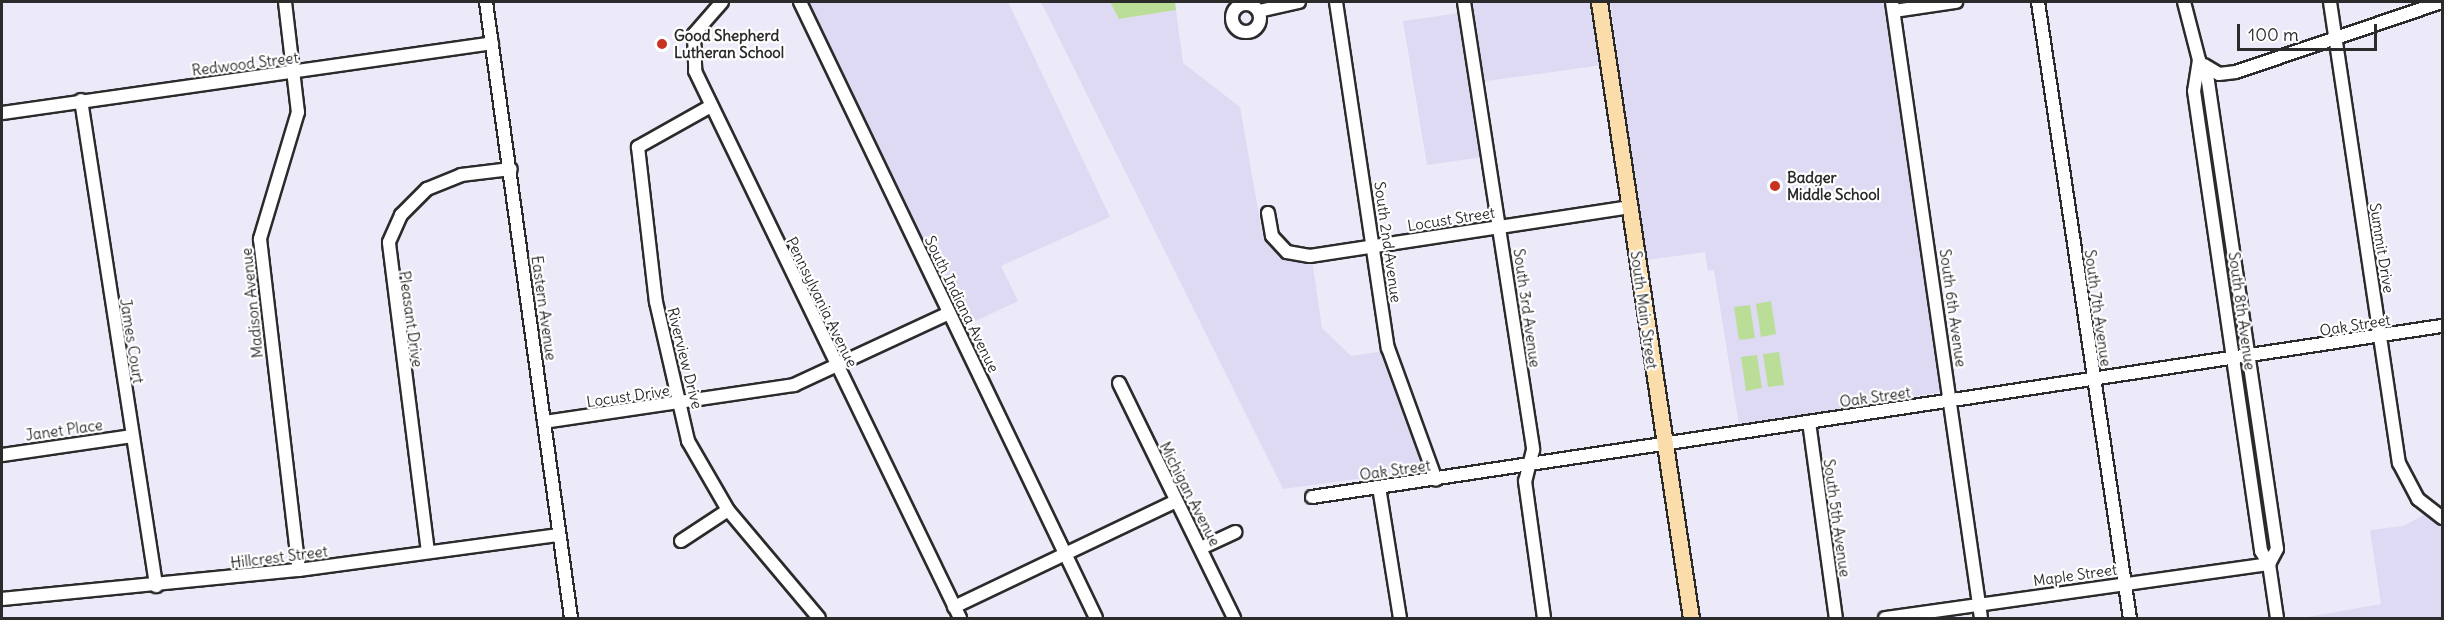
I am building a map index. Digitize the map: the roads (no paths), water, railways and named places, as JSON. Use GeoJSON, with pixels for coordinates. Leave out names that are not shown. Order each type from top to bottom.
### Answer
{"type":"FeatureCollection","features":[{"type":"Feature","properties":{"kind":"main road","name":"South Main Street"},"geometry":{"type":"LineString","coordinates":[[1599,2],[1663,443],[1691,618]]}},
{"type":"Feature","properties":{"kind":"street","name":"Madison Avenue"},"geometry":{"type":"LineString","coordinates":[[285,2],[298,112],[260,239],[300,570]]}},
{"type":"Feature","properties":{"kind":"street","name":"Eastern Avenue"},"geometry":{"type":"LineString","coordinates":[[486,2],[511,169],[571,618]]}},
{"type":"Feature","properties":{"kind":"street","name":"Pennsylvania Avenue"},"geometry":{"type":"LineString","coordinates":[[722,2],[698,24],[692,46],[695,71],[836,368],[957,613]]}},
{"type":"Feature","properties":{"kind":"street","name":"South Indiana Avenue"},"geometry":{"type":"LineString","coordinates":[[800,2],[1096,618]]}},
{"type":"Feature","properties":{"kind":"street"},"geometry":{"type":"LineString","coordinates":[[1259,11],[1299,2]]}},
{"type":"Feature","properties":{"kind":"street","name":"South 2nd Avenue"},"geometry":{"type":"LineString","coordinates":[[1336,2],[1397,382],[1436,480]]}},
{"type":"Feature","properties":{"kind":"street","name":"South 3rd Avenue"},"geometry":{"type":"LineString","coordinates":[[1464,2],[1533,450],[1525,481],[1544,618]]}},
{"type":"Feature","properties":{"kind":"street"},"geometry":{"type":"LineString","coordinates":[[1893,6],[1956,2]]}},
{"type":"Feature","properties":{"kind":"street","name":"South 7th Avenue"},"geometry":{"type":"LineString","coordinates":[[2038,2],[2130,618]]}},
{"type":"Feature","properties":{"kind":"street","name":"South 8th Avenue"},"geometry":{"type":"LineString","coordinates":[[2184,2],[2209,88],[2250,357],[2277,549],[2269,564]]}},
{"type":"Feature","properties":{"kind":"street","name":"Summit Drive"},"geometry":{"type":"LineString","coordinates":[[2330,2],[2403,475],[2418,499],[2442,518]]}},
{"type":"Feature","properties":{"kind":"street"},"geometry":{"type":"LineString","coordinates":[[2203,64],[2219,74],[2236,72],[2442,2]]}},
{"type":"Feature","properties":{"kind":"street","name":"South 6th Avenue"},"geometry":{"type":"LineString","coordinates":[[1893,6],[1952,402],[1981,618]]}},
{"type":"Feature","properties":{"kind":"street","name":"Redwood Street"},"geometry":{"type":"LineString","coordinates":[[2,113],[81,100],[295,73],[492,43]]}},
{"type":"Feature","properties":{"kind":"street","name":"South 8th Avenue"},"geometry":{"type":"LineString","coordinates":[[2203,64],[2194,91],[2261,551],[2269,564],[2277,618]]}},
{"type":"Feature","properties":{"kind":"street","name":"James Court"},"geometry":{"type":"LineString","coordinates":[[81,100],[156,586]]}},
{"type":"Feature","properties":{"kind":"street","name":"Riverview Drive"},"geometry":{"type":"LineString","coordinates":[[711,106],[634,145],[656,302],[688,441],[728,510],[819,618]]}},
{"type":"Feature","properties":{"kind":"street","name":"Pleasant Drive"},"geometry":{"type":"LineString","coordinates":[[428,552],[389,242],[401,215],[427,189],[461,175],[511,169]]}},
{"type":"Feature","properties":{"kind":"street","name":"Locust Street"},"geometry":{"type":"LineString","coordinates":[[1268,213],[1272,236],[1287,252],[1310,256],[1630,207]]}},
{"type":"Feature","properties":{"kind":"street","name":"Locust Drive"},"geometry":{"type":"LineString","coordinates":[[544,422],[756,395],[836,368],[949,313]]}},
{"type":"Feature","properties":{"kind":"street","name":"Oak Street"},"geometry":{"type":"LineString","coordinates":[[1312,497],[2250,357],[2442,326]]}},
{"type":"Feature","properties":{"kind":"street","name":"Michigan Avenue"},"geometry":{"type":"LineString","coordinates":[[1119,382],[1234,618]]}},
{"type":"Feature","properties":{"kind":"street","name":"South 5th Avenue"},"geometry":{"type":"LineString","coordinates":[[1809,422],[1836,618]]}},
{"type":"Feature","properties":{"kind":"street","name":"Janet Place"},"geometry":{"type":"LineString","coordinates":[[2,455],[132,436]]}},
{"type":"Feature","properties":{"kind":"street"},"geometry":{"type":"LineString","coordinates":[[1379,487],[1400,618]]}},
{"type":"Feature","properties":{"kind":"street"},"geometry":{"type":"LineString","coordinates":[[957,613],[1066,555],[1176,501]]}},
{"type":"Feature","properties":{"kind":"street"},"geometry":{"type":"LineString","coordinates":[[681,541],[728,510]]}},
{"type":"Feature","properties":{"kind":"street"},"geometry":{"type":"LineString","coordinates":[[1201,548],[1235,532]]}},
{"type":"Feature","properties":{"kind":"street","name":"Hillcrest Street"},"geometry":{"type":"LineString","coordinates":[[2,600],[300,570],[559,536]]}},
{"type":"Feature","properties":{"kind":"street","name":"Maple Street"},"geometry":{"type":"LineString","coordinates":[[1885,618],[2125,582],[2269,564]]}},
{"type":"Feature","properties":{"kind":"place","name":"Good Shepherd Lutheran School"},"geometry":{"type":"Point","coordinates":[662,44]}},
{"type":"Feature","properties":{"kind":"place","name":"Badger Middle School"},"geometry":{"type":"Point","coordinates":[1775,186]}}]}
